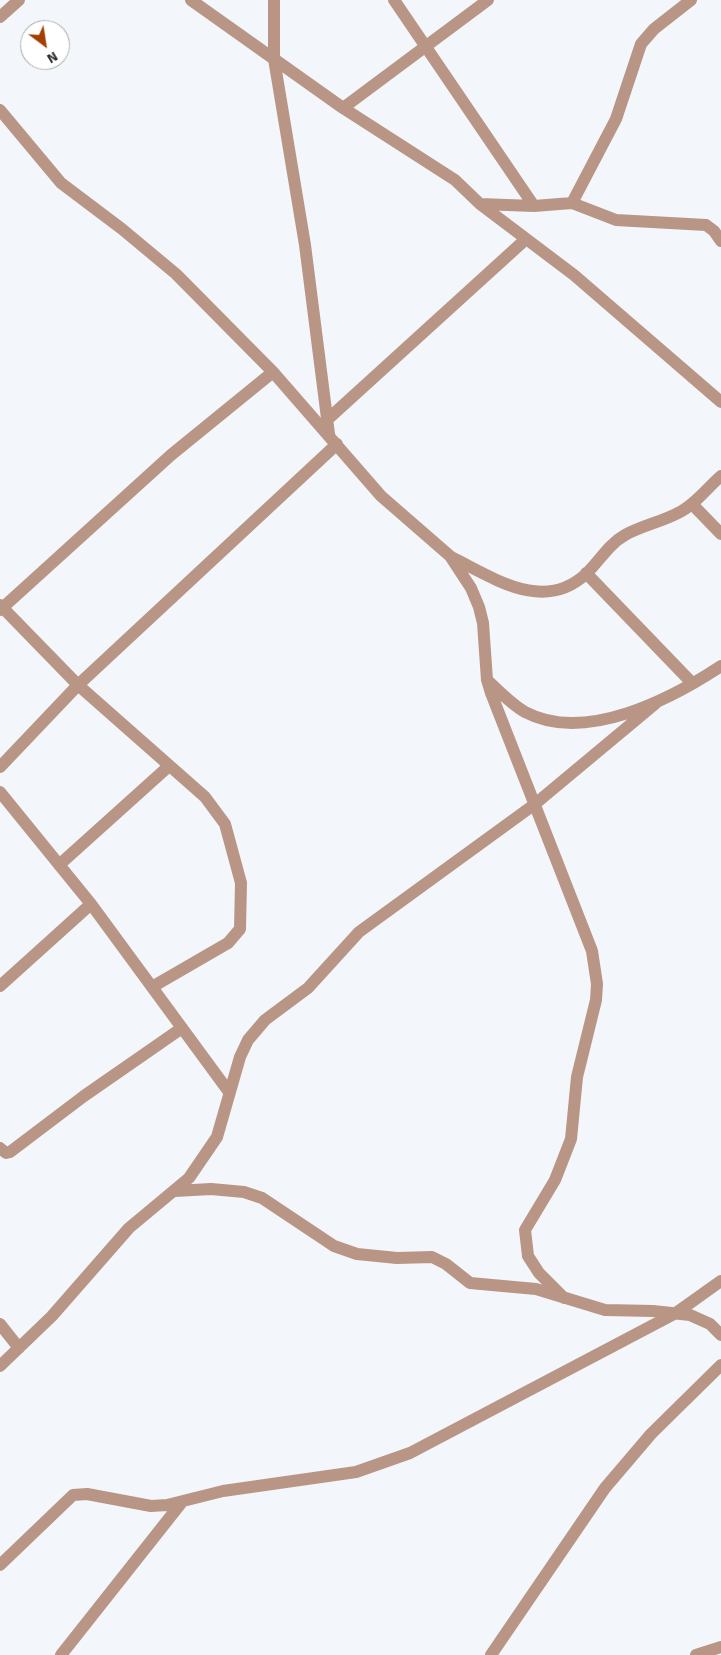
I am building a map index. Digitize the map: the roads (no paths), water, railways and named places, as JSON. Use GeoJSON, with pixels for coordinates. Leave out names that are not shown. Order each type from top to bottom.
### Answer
{"type":"FeatureCollection","features":[{"type":"Feature","properties":{"kind":"street"},"geometry":{"type":"LineString","coordinates":[[0,17],[20,0]]}},
{"type":"Feature","properties":{"kind":"street"},"geometry":{"type":"LineString","coordinates":[[191,0],[343,108],[455,180],[480,204],[574,275],[721,402]]}},
{"type":"Feature","properties":{"kind":"street"},"geometry":{"type":"LineString","coordinates":[[274,0],[274,59],[305,245],[329,434]]}},
{"type":"Feature","properties":{"kind":"street"},"geometry":{"type":"LineString","coordinates":[[394,0],[534,206]]}},
{"type":"Feature","properties":{"kind":"street"},"geometry":{"type":"LineString","coordinates":[[343,108],[488,0]]}},
{"type":"Feature","properties":{"kind":"street"},"geometry":{"type":"LineString","coordinates":[[572,203],[616,118],[641,44],[654,29],[690,0]]}},
{"type":"Feature","properties":{"kind":"street"},"geometry":{"type":"LineString","coordinates":[[0,110],[61,183],[160,260],[273,372],[329,434],[381,496],[450,556],[472,588],[483,623],[487,680],[592,951],[597,984],[596,1000],[577,1077],[571,1139],[567,1154],[555,1180],[525,1230],[528,1256],[539,1273],[564,1298]]}},
{"type":"Feature","properties":{"kind":"street"},"geometry":{"type":"LineString","coordinates":[[480,204],[534,206],[572,203],[616,220],[706,225],[714,230],[721,241]]}},
{"type":"Feature","properties":{"kind":"street"},"geometry":{"type":"LineString","coordinates":[[328,419],[526,239]]}},
{"type":"Feature","properties":{"kind":"street"},"geometry":{"type":"LineString","coordinates":[[152,987],[228,943],[240,929],[241,883],[225,824],[205,797],[78,685],[1,607],[171,455],[273,372]]}},
{"type":"Feature","properties":{"kind":"street"},"geometry":{"type":"LineString","coordinates":[[0,767],[78,685],[337,444]]}},
{"type":"Feature","properties":{"kind":"street"},"geometry":{"type":"LineString","coordinates":[[450,556],[519,589],[535,592],[566,588],[586,573],[606,550],[624,536],[679,513],[692,504],[721,476]]}},
{"type":"Feature","properties":{"kind":"street"},"geometry":{"type":"LineString","coordinates":[[692,504],[721,534]]}},
{"type":"Feature","properties":{"kind":"street"},"geometry":{"type":"LineString","coordinates":[[586,573],[692,683]]}},
{"type":"Feature","properties":{"kind":"street"},"geometry":{"type":"LineString","coordinates":[[0,1366],[52,1316],[129,1228],[189,1178],[217,1137],[240,1057],[248,1040],[265,1020],[308,988],[359,932],[535,804],[656,704],[721,666]]}},
{"type":"Feature","properties":{"kind":"street"},"geometry":{"type":"LineString","coordinates":[[487,680],[515,706],[526,713],[548,720],[572,722],[597,719],[656,704]]}},
{"type":"Feature","properties":{"kind":"street"},"geometry":{"type":"LineString","coordinates":[[59,865],[169,766]]}},
{"type":"Feature","properties":{"kind":"street"},"geometry":{"type":"LineString","coordinates":[[0,792],[91,904],[229,1092]]}},
{"type":"Feature","properties":{"kind":"street"},"geometry":{"type":"LineString","coordinates":[[0,986],[91,904]]}},
{"type":"Feature","properties":{"kind":"street"},"geometry":{"type":"LineString","coordinates":[[0,1148],[6,1153],[10,1152],[84,1096],[182,1028]]}},
{"type":"Feature","properties":{"kind":"street"},"geometry":{"type":"LineString","coordinates":[[175,1191],[211,1189],[253,1194],[334,1246],[376,1257],[432,1257],[446,1264],[470,1284],[523,1286],[606,1310],[676,1313],[700,1318],[721,1334]]}},
{"type":"Feature","properties":{"kind":"street"},"geometry":{"type":"LineString","coordinates":[[0,1565],[73,1495],[87,1494],[151,1506],[182,1502],[223,1491],[329,1477],[382,1464],[468,1423],[676,1313],[721,1281]]}},
{"type":"Feature","properties":{"kind":"street"},"geometry":{"type":"LineString","coordinates":[[0,1324],[19,1348]]}},
{"type":"Feature","properties":{"kind":"street"},"geometry":{"type":"LineString","coordinates":[[491,1655],[611,1480],[651,1434],[721,1365]]}},
{"type":"Feature","properties":{"kind":"street"},"geometry":{"type":"LineString","coordinates":[[61,1655],[182,1502]]}},
{"type":"Feature","properties":{"kind":"street"},"geometry":{"type":"LineString","coordinates":[[696,1655],[721,1647]]}}]}
